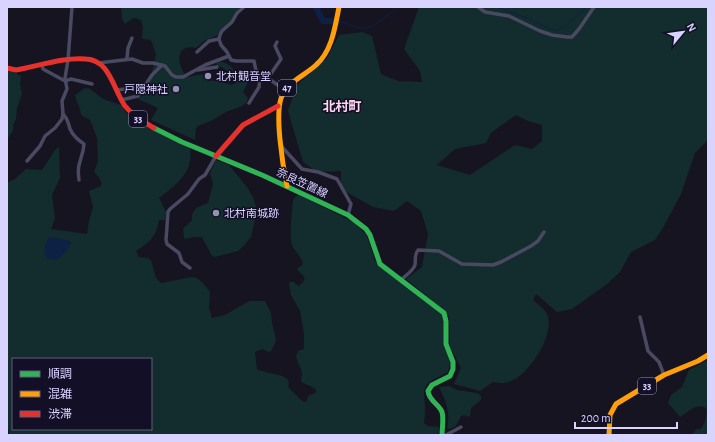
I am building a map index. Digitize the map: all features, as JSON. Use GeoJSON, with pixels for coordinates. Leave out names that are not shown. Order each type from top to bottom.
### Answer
{"type":"FeatureCollection","features":[{"type":"Feature","properties":{"kind":"main road","name":"47"},"geometry":{"type":"LineString","coordinates":[[287,186],[283,171],[278,106],[285,90],[322,59],[332,38],[339,7]]}},
{"type":"Feature","properties":{"kind":"main road"},"geometry":{"type":"LineString","coordinates":[[7,68],[16,70],[81,58],[93,60],[98,63]]}},
{"type":"Feature","properties":{"kind":"main road","name":"奈良笠置線"},"geometry":{"type":"LineString","coordinates":[[98,63],[108,73],[122,100],[134,116],[143,123],[287,186],[348,215],[359,223],[370,235],[380,264],[444,313],[446,320],[446,344],[454,366],[453,373],[446,379],[431,385],[428,388],[428,396],[441,409],[442,412],[442,435]]}},
{"type":"Feature","properties":{"kind":"main road","name":"47"},"geometry":{"type":"LineString","coordinates":[[216,156],[243,125],[278,106]]}},
{"type":"Feature","properties":{"kind":"main road","name":"33"},"geometry":{"type":"LineString","coordinates":[[609,435],[608,419],[612,408],[616,404],[664,375],[698,361],[708,355]]}},
{"type":"Feature","properties":{"kind":"street"},"geometry":{"type":"LineString","coordinates":[[27,161],[40,146],[45,136],[59,123],[63,114],[62,101],[67,89],[65,81],[72,7]]}},
{"type":"Feature","properties":{"kind":"street"},"geometry":{"type":"LineString","coordinates":[[244,7],[237,12],[232,22],[222,31],[219,39],[221,45],[231,60],[254,61],[257,76],[268,78],[285,90]]}},
{"type":"Feature","properties":{"kind":"street"},"geometry":{"type":"LineString","coordinates":[[478,7],[485,12],[509,16],[552,35],[572,37],[594,7]]}},
{"type":"Feature","properties":{"kind":"street"},"geometry":{"type":"LineString","coordinates":[[127,58],[128,48],[132,38]]}},
{"type":"Feature","properties":{"kind":"street"},"geometry":{"type":"LineString","coordinates":[[197,52],[209,40],[219,39]]}},
{"type":"Feature","properties":{"kind":"street"},"geometry":{"type":"LineString","coordinates":[[268,78],[281,59],[275,46],[277,42]]}},
{"type":"Feature","properties":{"kind":"street"},"geometry":{"type":"LineString","coordinates":[[98,63],[127,58],[165,66],[172,75],[176,77],[183,77],[229,56]]}},
{"type":"Feature","properties":{"kind":"street"},"geometry":{"type":"LineString","coordinates":[[42,65],[43,69],[65,81],[71,79],[92,84]]}},
{"type":"Feature","properties":{"kind":"street"},"geometry":{"type":"LineString","coordinates":[[122,100],[138,96],[152,75],[162,65]]}},
{"type":"Feature","properties":{"kind":"street"},"geometry":{"type":"LineString","coordinates":[[197,70],[217,67]]}},
{"type":"Feature","properties":{"kind":"street"},"geometry":{"type":"LineString","coordinates":[[249,103],[259,87],[260,77]]}},
{"type":"Feature","properties":{"kind":"street"},"geometry":{"type":"LineString","coordinates":[[117,90],[133,88]]}},
{"type":"Feature","properties":{"kind":"street"},"geometry":{"type":"LineString","coordinates":[[63,114],[68,120],[70,130],[76,138],[84,144],[84,151],[78,167],[79,180]]}},
{"type":"Feature","properties":{"kind":"street"},"geometry":{"type":"LineString","coordinates":[[281,146],[302,169],[318,172],[337,179],[351,204],[348,215]]}},
{"type":"Feature","properties":{"kind":"street"},"geometry":{"type":"LineString","coordinates":[[190,268],[182,262],[179,253],[167,244],[168,212],[188,194],[199,179],[205,175],[216,156]]}},
{"type":"Feature","properties":{"kind":"street"},"geometry":{"type":"LineString","coordinates":[[401,280],[415,266],[415,253],[418,250],[439,251],[462,264],[472,266],[493,265],[502,262],[531,246],[538,241],[544,232]]}},
{"type":"Feature","properties":{"kind":"street"},"geometry":{"type":"LineString","coordinates":[[640,317],[648,351],[659,362],[664,375]]}},
{"type":"Feature","properties":{"kind":"street"},"geometry":{"type":"LineString","coordinates":[[446,435],[448,432],[460,427]]}},
{"type":"Feature","properties":{"kind":"green space"},"geometry":{"type":"Polygon","coordinates":[[[121,7],[241,7],[235,12],[231,22],[216,36],[204,41],[196,48],[189,47],[184,49],[181,52],[180,62],[181,67],[187,77],[203,74],[208,81],[219,81],[231,85],[236,83],[234,77],[229,72],[216,65],[217,62],[226,63],[236,74],[250,78],[243,92],[248,98],[246,103],[198,126],[196,128],[195,140],[151,120],[158,108],[138,99],[148,88],[156,55],[152,42],[150,40],[143,39],[142,37],[143,28],[141,20],[134,18],[125,24],[122,19],[121,7]]]}},
{"type":"Feature","properties":{"kind":"green space"},"geometry":{"type":"Polygon","coordinates":[[[419,7],[708,7],[708,140],[695,153],[681,194],[663,228],[655,240],[631,252],[620,272],[607,284],[572,309],[557,312],[536,294],[533,300],[546,312],[549,320],[545,341],[540,351],[533,362],[518,377],[506,383],[493,382],[480,391],[454,384],[461,368],[450,347],[449,317],[445,311],[406,279],[422,267],[428,234],[421,211],[407,201],[394,211],[373,207],[341,189],[341,171],[317,172],[303,162],[288,111],[297,85],[327,58],[339,35],[362,32],[372,36],[381,74],[398,81],[422,82],[420,71],[404,49],[419,7]],[[516,115],[491,133],[486,143],[455,149],[437,165],[470,175],[515,145],[532,149],[542,141],[542,125],[528,121],[516,115]]]}},
{"type":"Feature","properties":{"kind":"green space"},"geometry":{"type":"Polygon","coordinates":[[[7,69],[21,76],[20,84],[22,94],[17,108],[13,131],[7,139],[7,69]]]}},
{"type":"Feature","properties":{"kind":"green space"},"geometry":{"type":"Polygon","coordinates":[[[85,88],[90,89],[103,99],[121,105],[130,118],[140,124],[190,147],[191,156],[187,170],[183,177],[159,198],[166,212],[165,220],[159,220],[152,238],[136,251],[139,257],[151,260],[156,278],[161,283],[192,277],[197,278],[203,283],[210,292],[209,308],[212,318],[225,315],[249,301],[265,301],[271,313],[276,339],[271,351],[269,352],[262,349],[255,352],[257,369],[286,378],[289,382],[288,387],[304,402],[307,401],[308,396],[317,392],[314,388],[301,382],[302,372],[296,357],[298,351],[304,349],[304,333],[300,311],[291,295],[289,284],[290,282],[293,282],[299,286],[305,279],[297,269],[303,264],[301,258],[292,245],[291,240],[293,200],[299,195],[355,223],[367,236],[375,261],[441,312],[445,321],[444,347],[449,356],[450,364],[448,372],[430,382],[425,388],[424,392],[424,423],[428,426],[439,427],[438,435],[9,435],[7,427],[7,183],[15,179],[26,169],[42,170],[55,150],[59,147],[60,178],[52,195],[55,219],[51,229],[87,234],[93,207],[89,191],[101,186],[101,182],[94,172],[98,161],[97,138],[90,120],[81,115],[75,95],[85,88]]]}},
{"type":"Feature","properties":{"kind":"green space"},"geometry":{"type":"Polygon","coordinates":[[[216,160],[229,165],[247,187],[253,197],[257,210],[251,237],[247,242],[238,251],[215,257],[212,256],[202,237],[186,239],[184,238],[183,229],[192,220],[192,214],[196,208],[208,203],[213,184],[210,173],[216,160]]]}},
{"type":"Feature","properties":{"kind":"green space"},"geometry":{"type":"Polygon","coordinates":[[[708,360],[708,435],[692,435],[696,429],[701,429],[705,421],[706,408],[699,406],[696,407],[680,417],[668,403],[671,395],[682,387],[689,370],[708,360]]]}},
{"type":"Feature","properties":{"kind":"green space"},"geometry":{"type":"Polygon","coordinates":[[[449,386],[457,390],[477,393],[481,396],[481,400],[471,408],[469,417],[464,415],[461,416],[456,426],[449,429],[447,428],[447,407],[439,387],[449,386]]]}},
{"type":"Feature","properties":{"kind":"water"},"geometry":{"type":"Polygon","coordinates":[[[50,237],[70,241],[72,243],[63,255],[56,260],[49,259],[44,251],[45,245],[50,237]]]}},
{"type":"Feature","properties":{"kind":"waterway"},"geometry":{"type":"LineString","coordinates":[[316,7],[323,21],[333,21]]}},
{"type":"Feature","properties":{"kind":"waterway"},"geometry":{"type":"LineString","coordinates":[[340,22],[366,28],[376,24],[397,7]]}},
{"type":"Feature","properties":{"kind":"waterway"},"geometry":{"type":"LineString","coordinates":[[497,7],[527,18],[550,29],[558,30],[587,7]]}},
{"type":"Feature","properties":{"kind":"traffic: fast"},"geometry":{"type":"LineString","coordinates":[[154,128],[182,142],[262,175],[348,215],[366,229],[370,235],[380,264],[444,313],[446,321],[446,344],[453,362],[453,369],[450,376],[432,385],[428,391],[430,397],[442,412],[442,435]]}},
{"type":"Feature","properties":{"kind":"traffic: slow"},"geometry":{"type":"LineString","coordinates":[[287,186],[283,166],[279,126],[282,96],[289,86],[316,65],[326,53],[332,38],[339,7]]}},
{"type":"Feature","properties":{"kind":"traffic: slow"},"geometry":{"type":"LineString","coordinates":[[609,435],[610,415],[616,404],[664,375],[698,361],[708,355]]}},
{"type":"Feature","properties":{"kind":"traffic: jam"},"geometry":{"type":"LineString","coordinates":[[7,68],[16,70],[69,59],[86,59],[94,61],[101,64],[106,70],[128,110],[154,128]]}},
{"type":"Feature","properties":{"kind":"traffic: jam"},"geometry":{"type":"LineString","coordinates":[[216,156],[243,125],[278,106]]}},
{"type":"Feature","properties":{"kind":"place","name":"北村観音堂"},"geometry":{"type":"Point","coordinates":[208,76]}},
{"type":"Feature","properties":{"kind":"place","name":"戸隠神社"},"geometry":{"type":"Point","coordinates":[176,89]}},
{"type":"Feature","properties":{"kind":"place","name":"北村南城跡"},"geometry":{"type":"Point","coordinates":[216,213]}},
{"type":"Feature","properties":{"kind":"district","name":"北村町"},"geometry":{"type":"Point","coordinates":[342,107]}}]}
